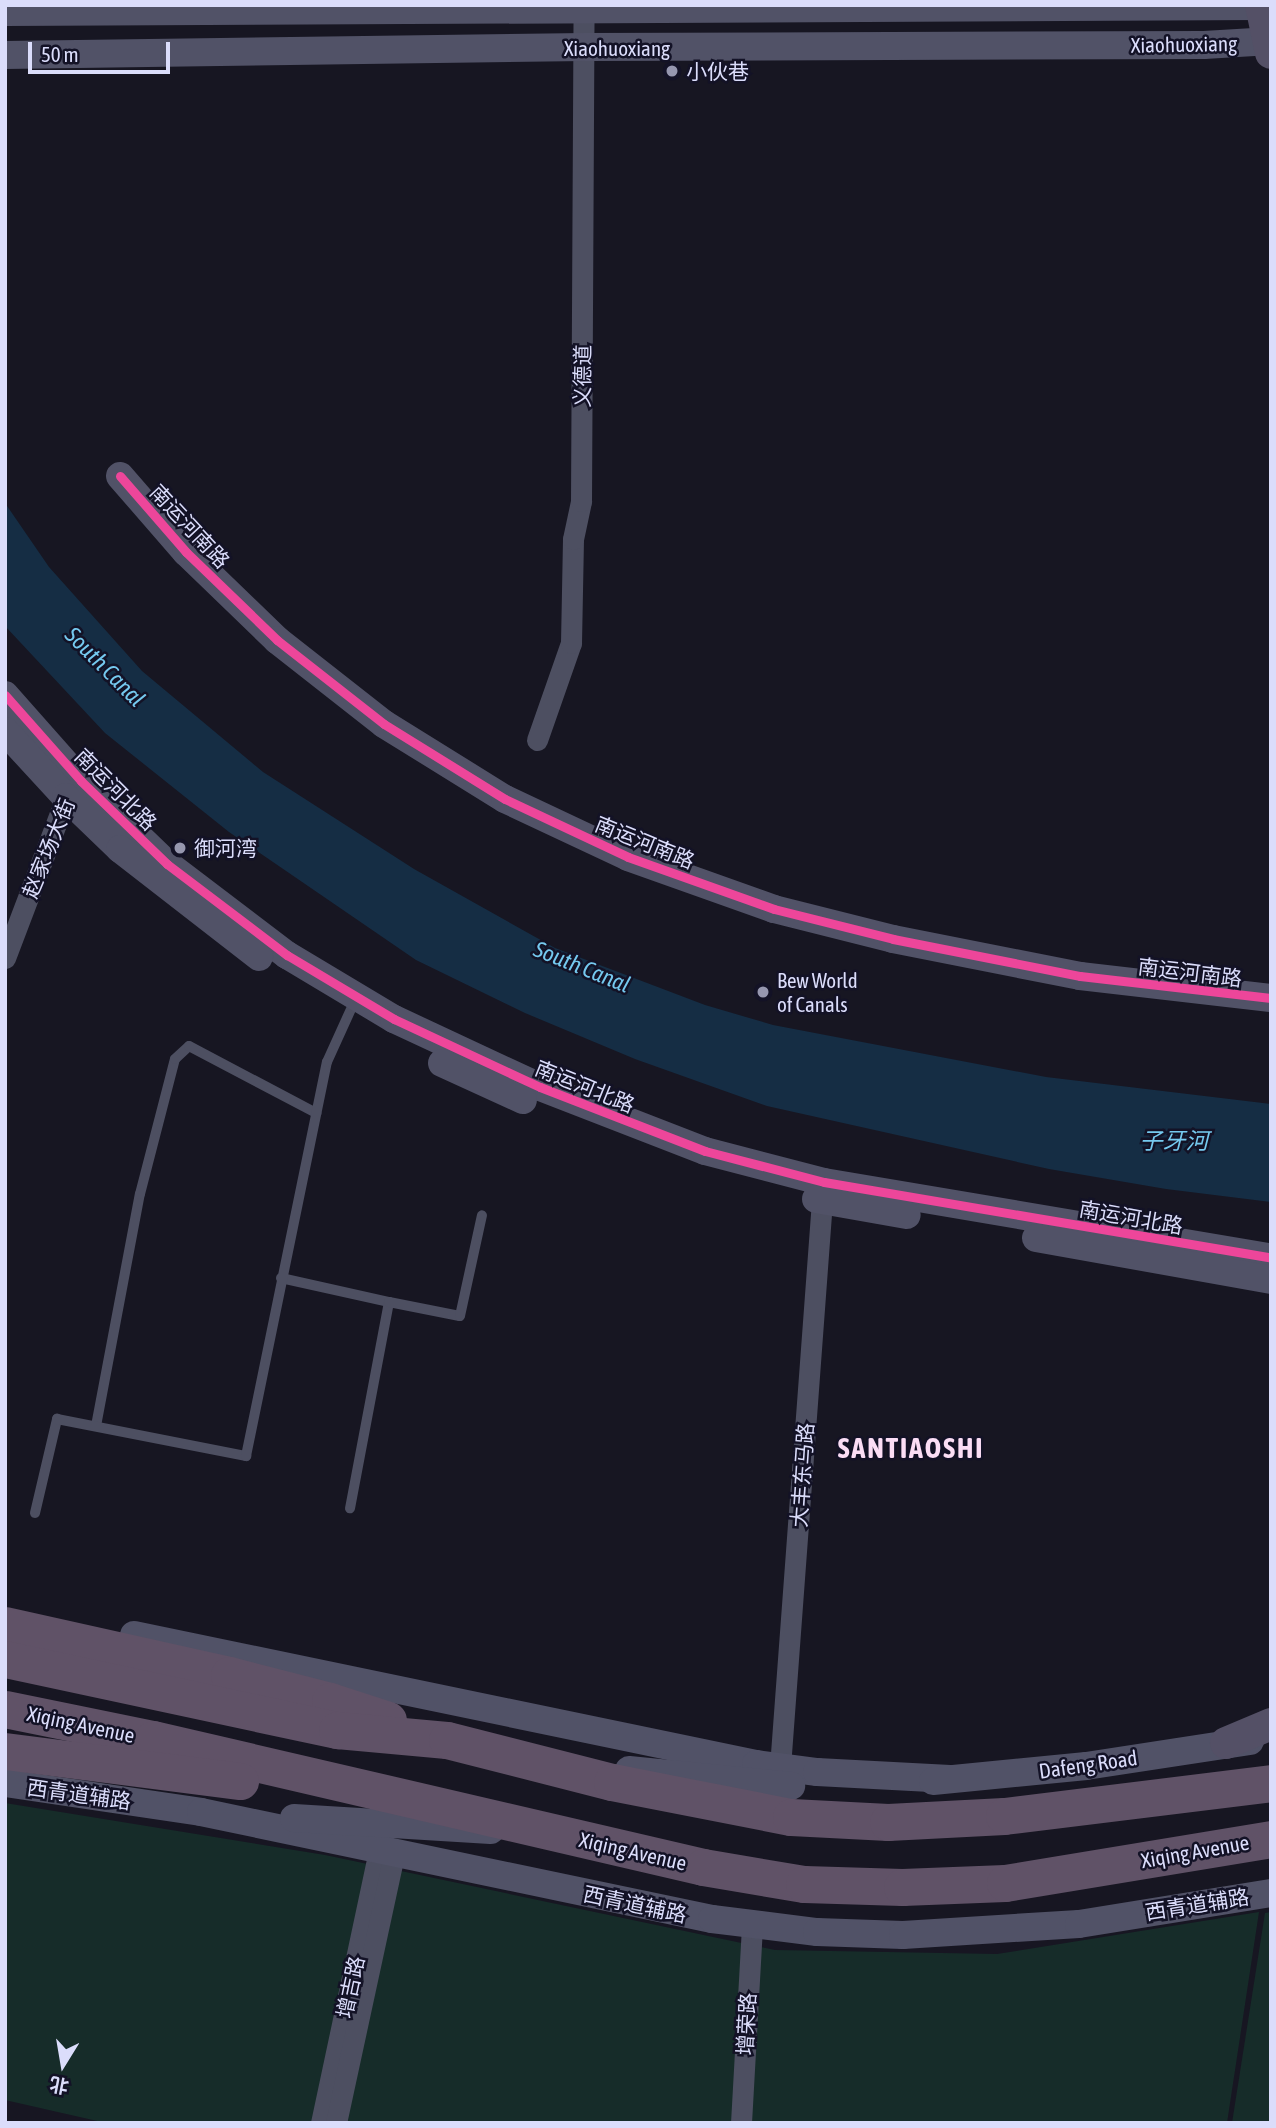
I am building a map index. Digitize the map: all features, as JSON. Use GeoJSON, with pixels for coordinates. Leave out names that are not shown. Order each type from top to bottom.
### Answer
{"type":"FeatureCollection","features":[{"type":"Feature","properties":{"kind":"highway"},"geometry":{"type":"LineString","coordinates":[[5,1625],[216,1672],[330,1701],[447,1740],[612,1782],[791,1817],[888,1822],[1004,1816],[1271,1783]]}},
{"type":"Feature","properties":{"kind":"highway"},"geometry":{"type":"LineString","coordinates":[[5,1659],[337,1730],[447,1740]]}},
{"type":"Feature","properties":{"kind":"highway","name":"Xiqing Avenue"},"geometry":{"type":"LineString","coordinates":[[5,1709],[153,1739],[553,1834],[704,1867],[804,1884],[1005,1884],[1271,1839]]}},
{"type":"Feature","properties":{"kind":"highway"},"geometry":{"type":"LineString","coordinates":[[5,1751],[417,1802]]}},
{"type":"Feature","properties":{"kind":"main road"},"geometry":{"type":"LineString","coordinates":[[1261,5],[1270,45]]}},
{"type":"Feature","properties":{"kind":"main road"},"geometry":{"type":"LineString","coordinates":[[1226,1743],[1271,1724]]}},
{"type":"Feature","properties":{"kind":"street","name":"Xiaohuoxiang"},"geometry":{"type":"LineString","coordinates":[[5,12],[1261,5],[1271,8]]}},
{"type":"Feature","properties":{"kind":"street","name":"义德道"},"geometry":{"type":"LineString","coordinates":[[537,740],[571,642],[573,539],[581,501],[584,8]]}},
{"type":"Feature","properties":{"kind":"street","name":"Xiaohuoxiang"},"geometry":{"type":"LineString","coordinates":[[5,55],[585,47],[1270,45]]}},
{"type":"Feature","properties":{"kind":"street","name":"南运河南路"},"geometry":{"type":"LineString","coordinates":[[120,476],[186,552],[277,640],[384,724],[505,799],[628,857],[774,909],[893,939],[1080,976],[1271,998]]}},
{"type":"Feature","properties":{"kind":"street","name":"南运河北路"},"geometry":{"type":"LineString","coordinates":[[5,695],[73,789]]}},
{"type":"Feature","properties":{"kind":"street","name":"南运河北路"},"geometry":{"type":"LineString","coordinates":[[5,731],[167,864],[352,1007],[610,1116],[823,1191],[1271,1280]]}},
{"type":"Feature","properties":{"kind":"street","name":"赵家场大街"},"geometry":{"type":"LineString","coordinates":[[5,958],[73,789]]}},
{"type":"Feature","properties":{"kind":"street","name":"南运河北路"},"geometry":{"type":"LineString","coordinates":[[823,1191],[1271,1258]]}},
{"type":"Feature","properties":{"kind":"street","name":"大丰东马路"},"geometry":{"type":"LineString","coordinates":[[780,1767],[823,1191]]}},
{"type":"Feature","properties":{"kind":"street"},"geometry":{"type":"LineString","coordinates":[[5,1607],[484,1710],[780,1767],[950,1779]]}},
{"type":"Feature","properties":{"kind":"street"},"geometry":{"type":"LineString","coordinates":[[1226,1743],[1271,1738]]}},
{"type":"Feature","properties":{"kind":"street","name":"Dafeng Road"},"geometry":{"type":"LineString","coordinates":[[950,1779],[1086,1766],[1226,1743]]}},
{"type":"Feature","properties":{"kind":"street"},"geometry":{"type":"LineString","coordinates":[[533,1760],[738,1783],[823,1787],[950,1779]]}},
{"type":"Feature","properties":{"kind":"street","name":"西青道辅路"},"geometry":{"type":"LineString","coordinates":[[5,1783],[201,1812],[752,1926],[904,1935],[995,1930],[1079,1924],[1271,1893]]}},
{"type":"Feature","properties":{"kind":"street"},"geometry":{"type":"LineString","coordinates":[[201,1812],[553,1834]]}},
{"type":"Feature","properties":{"kind":"street","name":"增吉路"},"geometry":{"type":"LineString","coordinates":[[321,2123],[387,1852]]}},
{"type":"Feature","properties":{"kind":"street","name":"增吉路"},"geometry":{"type":"LineString","coordinates":[[337,2123],[387,1852]]}},
{"type":"Feature","properties":{"kind":"street","name":"增荣路"},"geometry":{"type":"LineString","coordinates":[[741,2123],[752,1926]]}},
{"type":"Feature","properties":{"kind":"lane"},"geometry":{"type":"LineString","coordinates":[[35,1513],[57,1419],[246,1456],[327,1062],[352,1007]]}},
{"type":"Feature","properties":{"kind":"lane"},"geometry":{"type":"LineString","coordinates":[[96,1426],[140,1194],[175,1059],[189,1046],[316,1113]]}},
{"type":"Feature","properties":{"kind":"lane"},"geometry":{"type":"LineString","coordinates":[[281,1278],[460,1316],[482,1215]]}},
{"type":"Feature","properties":{"kind":"lane"},"geometry":{"type":"LineString","coordinates":[[351,1508],[389,1302]]}},
{"type":"Feature","properties":{"kind":"green space"},"geometry":{"type":"Polygon","coordinates":[[[5,1803],[325,1855],[775,1950],[997,1954],[1259,1912],[1227,2123],[106,2123],[5,2100],[5,1803]]]}},
{"type":"Feature","properties":{"kind":"green space"},"geometry":{"type":"Polygon","coordinates":[[[1271,1912],[1271,2123],[1232,2123],[1265,1913],[1271,1912]]]}},
{"type":"Feature","properties":{"kind":"water","name":"子牙河"},"geometry":{"type":"Polygon","coordinates":[[[5,503],[49,567],[142,671],[263,772],[414,869],[555,948],[705,1005],[773,1025],[1046,1077],[1271,1104],[1271,1202],[1166,1189],[1049,1169],[767,1106],[635,1059],[525,1013],[416,960],[229,832],[105,733],[5,626],[5,503]]]}},
{"type":"Feature","properties":{"kind":"cycle path"},"geometry":{"type":"LineString","coordinates":[[120,476],[186,552],[277,640],[384,724],[505,799],[628,857],[774,909],[893,939],[1080,976],[1271,998]]}},
{"type":"Feature","properties":{"kind":"cycle path"},"geometry":{"type":"LineString","coordinates":[[5,695],[81,781],[167,864],[287,955],[394,1019],[540,1087],[705,1151],[824,1182],[1271,1258]]}},
{"type":"Feature","properties":{"kind":"place","name":"小伙巷"},"geometry":{"type":"Point","coordinates":[672,71]}},
{"type":"Feature","properties":{"kind":"place","name":"御河湾"},"geometry":{"type":"Point","coordinates":[180,848]}},
{"type":"Feature","properties":{"kind":"place","name":"Bew World of Canals"},"geometry":{"type":"Point","coordinates":[763,992]}},
{"type":"Feature","properties":{"kind":"district","name":"SANTIAOSHI"},"geometry":{"type":"Point","coordinates":[911,1448]}},
{"type":"Feature","properties":{"kind":"water label","name":"South Canal"},"geometry":{"type":"Point","coordinates":[105,667]}},
{"type":"Feature","properties":{"kind":"water label","name":"South Canal"},"geometry":{"type":"Point","coordinates":[582,967]}}]}
